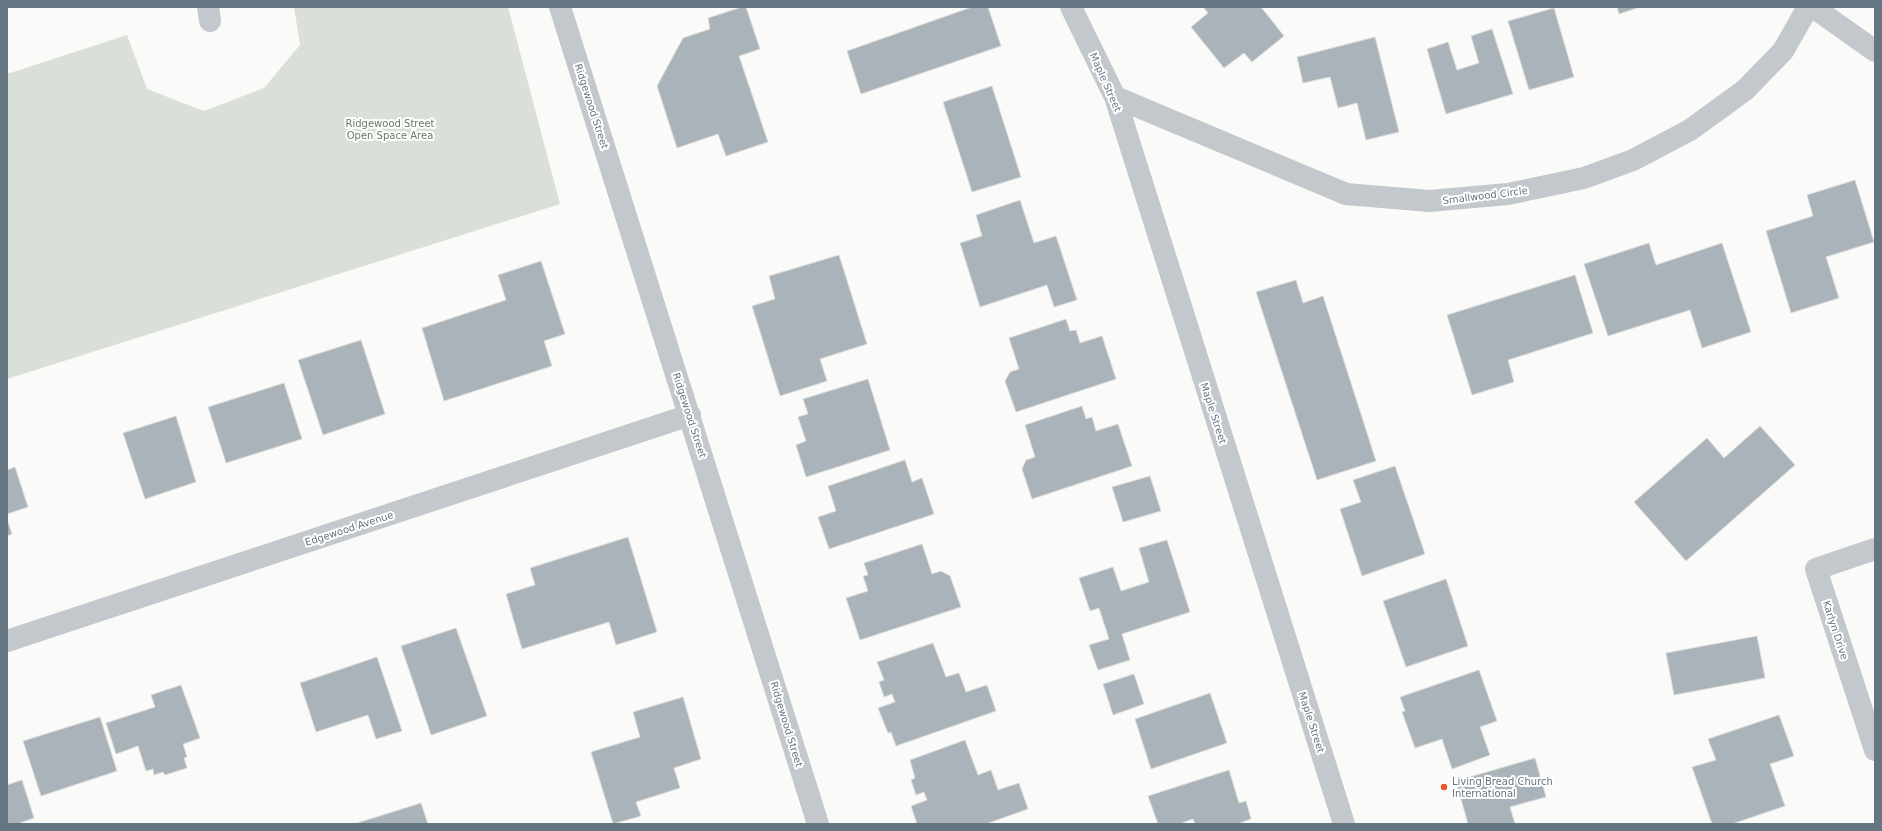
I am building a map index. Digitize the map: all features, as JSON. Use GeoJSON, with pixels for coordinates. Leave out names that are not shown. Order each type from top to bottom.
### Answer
{"type":"FeatureCollection","features":[{"type":"Feature","properties":{"kind":"street","name":"Ridgewood Street"},"geometry":{"type":"LineString","coordinates":[[560,7],[818,824]]}},
{"type":"Feature","properties":{"kind":"street","name":"Maple Street"},"geometry":{"type":"LineString","coordinates":[[1071,7],[1115,97],[1344,824]]}},
{"type":"Feature","properties":{"kind":"street","name":"Smallwood Circle"},"geometry":{"type":"LineString","coordinates":[[1115,97],[1346,194],[1429,201],[1508,194],[1584,178],[1633,160],[1690,130],[1745,90],[1783,51],[1808,7]]}},
{"type":"Feature","properties":{"kind":"street"},"geometry":{"type":"LineString","coordinates":[[1813,7],[1875,51]]}},
{"type":"Feature","properties":{"kind":"street","name":"Edgewood Avenue"},"geometry":{"type":"LineString","coordinates":[[7,641],[690,415]]}},
{"type":"Feature","properties":{"kind":"street","name":"Karlyn Drive"},"geometry":{"type":"LineString","coordinates":[[1875,549],[1816,569],[1875,750]]}},
{"type":"Feature","properties":{"kind":"green space","name":"Ridgewood Street Open Space Area"},"geometry":{"type":"Polygon","coordinates":[[[294,7],[508,7],[560,204],[7,379],[7,74],[127,35],[147,89],[204,111],[264,88],[300,45],[294,7]]]}},
{"type":"Feature","properties":{"kind":"building"},"geometry":{"type":"Polygon","coordinates":[[[746,7],[760,49],[739,56],[768,142],[726,156],[718,134],[677,148],[657,86],[683,38],[710,29],[708,18],[746,7]]]}},
{"type":"Feature","properties":{"kind":"building"},"geometry":{"type":"Polygon","coordinates":[[[972,7],[988,7],[1001,46],[861,94],[847,51],[972,7]]]}},
{"type":"Feature","properties":{"kind":"building"},"geometry":{"type":"Polygon","coordinates":[[[1203,7],[1261,7],[1284,36],[1252,62],[1244,53],[1224,68],[1191,27],[1208,13],[1203,7]]]}},
{"type":"Feature","properties":{"kind":"building"},"geometry":{"type":"Polygon","coordinates":[[[1617,7],[1640,7],[1619,14],[1617,7]]]}},
{"type":"Feature","properties":{"kind":"building"},"geometry":{"type":"Polygon","coordinates":[[[1554,8],[1574,77],[1529,90],[1508,21],[1554,8]]]}},
{"type":"Feature","properties":{"kind":"building"},"geometry":{"type":"Polygon","coordinates":[[[1492,29],[1513,94],[1446,114],[1427,49],[1448,42],[1457,70],[1479,63],[1471,36],[1492,29]]]}},
{"type":"Feature","properties":{"kind":"building"},"geometry":{"type":"Polygon","coordinates":[[[1375,37],[1399,132],[1366,140],[1357,103],[1338,108],[1330,77],[1303,83],[1297,57],[1375,37]]]}},
{"type":"Feature","properties":{"kind":"building"},"geometry":{"type":"Polygon","coordinates":[[[992,86],[1021,177],[972,192],[943,102],[992,86]]]}},
{"type":"Feature","properties":{"kind":"building"},"geometry":{"type":"Polygon","coordinates":[[[1855,180],[1874,242],[1826,257],[1839,298],[1791,313],[1766,231],[1813,216],[1807,195],[1855,180]]]}},
{"type":"Feature","properties":{"kind":"building"},"geometry":{"type":"Polygon","coordinates":[[[1020,200],[1034,243],[1056,236],[1077,300],[1054,307],[1047,285],[980,307],[960,243],[982,236],[976,215],[1020,200]]]}},
{"type":"Feature","properties":{"kind":"building"},"geometry":{"type":"Polygon","coordinates":[[[1649,243],[1656,265],[1722,243],[1751,332],[1702,348],[1690,310],[1608,336],[1584,264],[1649,243]]]}},
{"type":"Feature","properties":{"kind":"building"},"geometry":{"type":"Polygon","coordinates":[[[839,255],[867,344],[820,359],[827,381],[780,396],[752,306],[775,299],[769,276],[839,255]]]}},
{"type":"Feature","properties":{"kind":"building"},"geometry":{"type":"Polygon","coordinates":[[[541,261],[565,334],[544,341],[552,366],[444,401],[422,328],[506,300],[498,275],[541,261]]]}},
{"type":"Feature","properties":{"kind":"building"},"geometry":{"type":"Polygon","coordinates":[[[1575,275],[1593,333],[1508,360],[1514,382],[1472,395],[1447,315],[1575,275]]]}},
{"type":"Feature","properties":{"kind":"building"},"geometry":{"type":"Polygon","coordinates":[[[1296,280],[1303,303],[1323,296],[1376,461],[1317,480],[1256,292],[1296,280]]]}},
{"type":"Feature","properties":{"kind":"building"},"geometry":{"type":"Polygon","coordinates":[[[1066,319],[1070,331],[1076,330],[1080,343],[1102,336],[1116,379],[1016,412],[1005,381],[1010,372],[1019,369],[1009,338],[1066,319]]]}},
{"type":"Feature","properties":{"kind":"building"},"geometry":{"type":"Polygon","coordinates":[[[361,340],[385,414],[323,435],[298,360],[361,340]]]}},
{"type":"Feature","properties":{"kind":"building"},"geometry":{"type":"Polygon","coordinates":[[[868,379],[890,450],[806,477],[796,445],[806,441],[798,417],[808,414],[803,399],[868,379]]]}},
{"type":"Feature","properties":{"kind":"building"},"geometry":{"type":"Polygon","coordinates":[[[284,383],[302,439],[226,463],[208,407],[284,383]]]}},
{"type":"Feature","properties":{"kind":"building"},"geometry":{"type":"Polygon","coordinates":[[[1082,406],[1086,419],[1092,417],[1096,431],[1118,424],[1132,466],[1032,499],[1022,469],[1026,460],[1035,457],[1025,425],[1082,406]]]}},
{"type":"Feature","properties":{"kind":"building"},"geometry":{"type":"Polygon","coordinates":[[[176,416],[196,482],[145,499],[123,433],[176,416]]]}},
{"type":"Feature","properties":{"kind":"building"},"geometry":{"type":"Polygon","coordinates":[[[1760,426],[1795,465],[1686,561],[1634,502],[1707,438],[1724,458],[1760,426]]]}},
{"type":"Feature","properties":{"kind":"building"},"geometry":{"type":"Polygon","coordinates":[[[905,460],[912,482],[922,478],[934,514],[829,549],[818,517],[836,511],[828,486],[905,460]]]}},
{"type":"Feature","properties":{"kind":"building"},"geometry":{"type":"Polygon","coordinates":[[[1395,466],[1425,554],[1362,576],[1340,509],[1361,502],[1353,480],[1395,466]]]}},
{"type":"Feature","properties":{"kind":"building"},"geometry":{"type":"Polygon","coordinates":[[[15,467],[28,507],[7,514],[7,470],[15,467]]]}},
{"type":"Feature","properties":{"kind":"building"},"geometry":{"type":"Polygon","coordinates":[[[1150,476],[1161,511],[1123,522],[1112,487],[1150,476]]]}},
{"type":"Feature","properties":{"kind":"building"},"geometry":{"type":"Polygon","coordinates":[[[7,519],[12,534],[7,536],[7,519]]]}},
{"type":"Feature","properties":{"kind":"building"},"geometry":{"type":"Polygon","coordinates":[[[628,537],[657,632],[616,645],[609,622],[522,649],[506,594],[535,585],[530,568],[628,537]]]}},
{"type":"Feature","properties":{"kind":"building"},"geometry":{"type":"Polygon","coordinates":[[[1167,540],[1190,612],[1122,634],[1130,660],[1098,670],[1089,645],[1109,639],[1099,608],[1090,611],[1079,578],[1113,567],[1121,591],[1149,582],[1139,548],[1167,540]]]}},
{"type":"Feature","properties":{"kind":"building"},"geometry":{"type":"Polygon","coordinates":[[[922,544],[932,574],[941,571],[950,576],[961,607],[860,640],[846,598],[868,591],[863,576],[868,575],[864,563],[922,544]]]}},
{"type":"Feature","properties":{"kind":"building"},"geometry":{"type":"Polygon","coordinates":[[[1446,579],[1468,646],[1406,667],[1383,601],[1446,579]]]}},
{"type":"Feature","properties":{"kind":"building"},"geometry":{"type":"Polygon","coordinates":[[[456,628],[487,716],[431,735],[401,646],[456,628]]]}},
{"type":"Feature","properties":{"kind":"building"},"geometry":{"type":"Polygon","coordinates":[[[1757,636],[1765,678],[1674,695],[1666,653],[1757,636]]]}},
{"type":"Feature","properties":{"kind":"building"},"geometry":{"type":"Polygon","coordinates":[[[933,643],[946,677],[959,673],[966,692],[987,685],[996,711],[896,746],[891,732],[888,733],[878,708],[895,702],[892,694],[884,697],[879,682],[884,680],[877,662],[933,643]]]}},
{"type":"Feature","properties":{"kind":"building"},"geometry":{"type":"Polygon","coordinates":[[[377,657],[402,731],[376,739],[368,715],[316,732],[300,683],[377,657]]]}},
{"type":"Feature","properties":{"kind":"building"},"geometry":{"type":"Polygon","coordinates":[[[1479,670],[1497,721],[1480,727],[1490,755],[1452,769],[1442,739],[1415,748],[1402,712],[1405,711],[1400,697],[1479,670]]]}},
{"type":"Feature","properties":{"kind":"building"},"geometry":{"type":"Polygon","coordinates":[[[1134,674],[1144,704],[1113,715],[1103,684],[1134,674]]]}},
{"type":"Feature","properties":{"kind":"building"},"geometry":{"type":"Polygon","coordinates":[[[181,685],[200,738],[183,744],[187,757],[184,758],[187,768],[165,775],[163,772],[154,775],[153,769],[146,771],[138,746],[116,754],[106,723],[155,707],[151,695],[181,685]]]}},
{"type":"Feature","properties":{"kind":"building"},"geometry":{"type":"Polygon","coordinates":[[[1210,693],[1227,743],[1151,769],[1135,719],[1210,693]]]}},
{"type":"Feature","properties":{"kind":"building"},"geometry":{"type":"Polygon","coordinates":[[[683,697],[701,759],[674,768],[680,788],[636,802],[641,816],[613,824],[591,752],[640,737],[633,712],[683,697]]]}},
{"type":"Feature","properties":{"kind":"building"},"geometry":{"type":"Polygon","coordinates":[[[1779,715],[1794,756],[1770,764],[1785,806],[1732,824],[1712,824],[1692,767],[1716,760],[1708,739],[1779,715]]]}},
{"type":"Feature","properties":{"kind":"building"},"geometry":{"type":"Polygon","coordinates":[[[100,717],[117,771],[41,796],[23,741],[100,717]]]}},
{"type":"Feature","properties":{"kind":"building"},"geometry":{"type":"Polygon","coordinates":[[[965,740],[978,775],[991,770],[998,790],[1019,783],[1028,809],[986,824],[917,824],[911,806],[927,800],[924,792],[916,795],[911,780],[915,778],[910,760],[965,740]]]}},
{"type":"Feature","properties":{"kind":"building"},"geometry":{"type":"Polygon","coordinates":[[[1535,758],[1546,797],[1510,807],[1515,824],[1468,824],[1456,781],[1535,758]]]}},
{"type":"Feature","properties":{"kind":"building"},"geometry":{"type":"Polygon","coordinates":[[[1229,770],[1239,803],[1246,801],[1251,819],[1237,824],[1195,824],[1193,819],[1179,824],[1158,824],[1148,796],[1229,770]]]}},
{"type":"Feature","properties":{"kind":"building"},"geometry":{"type":"Polygon","coordinates":[[[22,780],[34,818],[17,824],[7,824],[7,785],[22,780]]]}},
{"type":"Feature","properties":{"kind":"building"},"geometry":{"type":"Polygon","coordinates":[[[421,803],[428,824],[354,824],[421,803]]]}},
{"type":"Feature","properties":{"kind":"place","name":"Living Bread Church International"},"geometry":{"type":"Point","coordinates":[1444,787]}}]}
